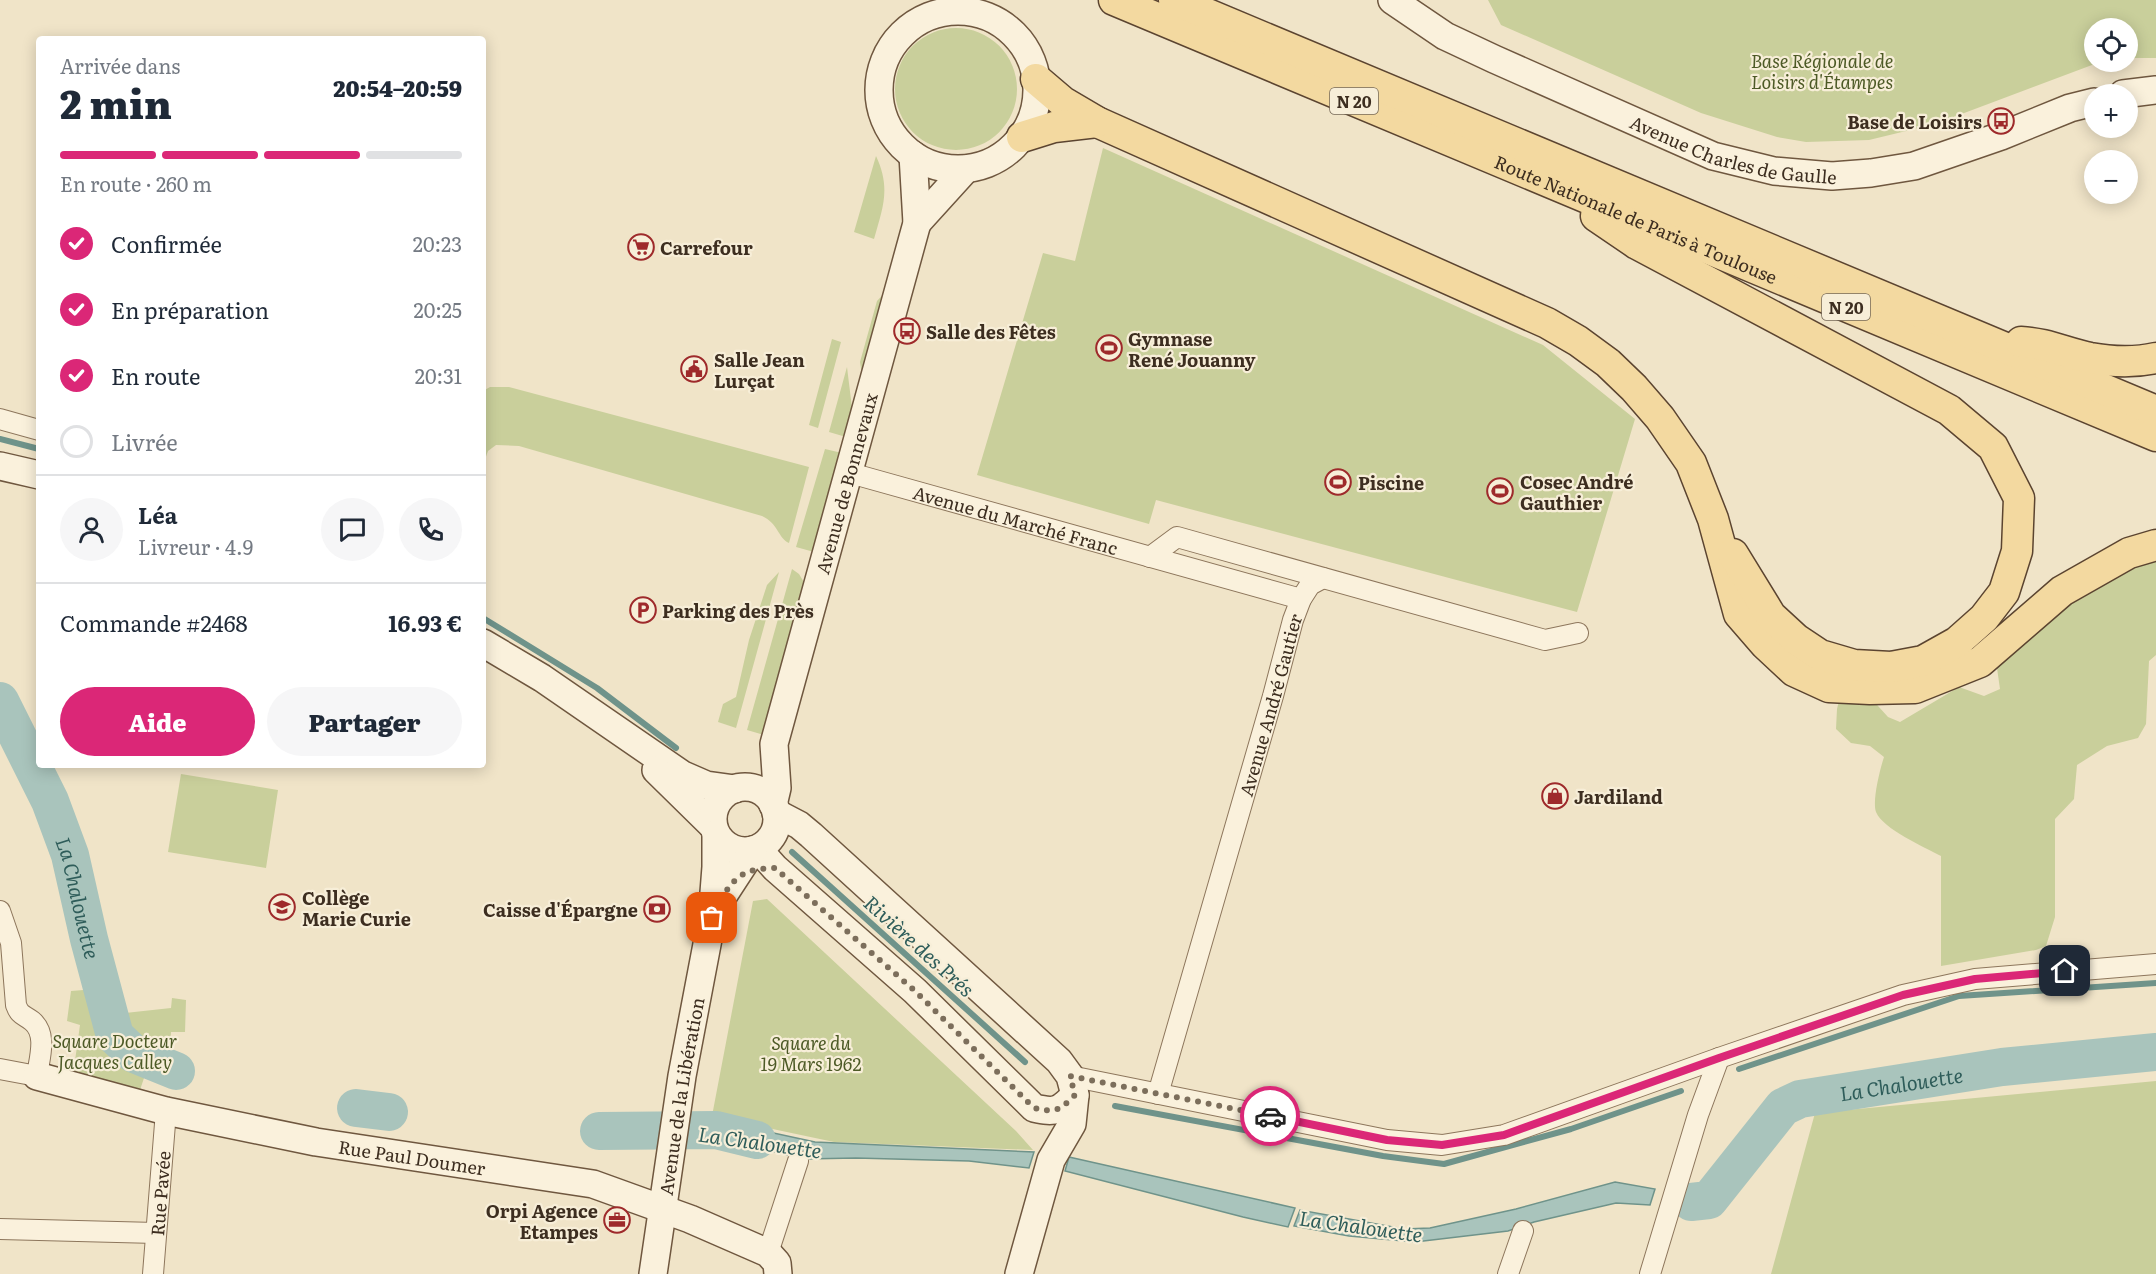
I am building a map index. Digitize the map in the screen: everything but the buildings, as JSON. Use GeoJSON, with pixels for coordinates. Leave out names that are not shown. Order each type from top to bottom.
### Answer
{"type":"FeatureCollection","features":[{"type":"Feature","properties":{"kind":"main road"},"geometry":{"type":"LineString","coordinates":[[996,0],[1006,27]]}},
{"type":"Feature","properties":{"kind":"main road","name":"Route Nationale de Paris à Toulouse"},"geometry":{"type":"LineString","coordinates":[[1114,0],[2156,436]]}},
{"type":"Feature","properties":{"kind":"main road","name":"Route Nationale de Paris à Toulouse"},"geometry":{"type":"LineString","coordinates":[[1174,0],[2156,411]]}},
{"type":"Feature","properties":{"kind":"main road","name":"Avenue Charles de Gaulle"},"geometry":{"type":"LineString","coordinates":[[1392,0],[1445,36],[1494,59],[1713,156],[1774,171],[1832,176],[1914,166],[2084,104]]}},
{"type":"Feature","properties":{"kind":"main road"},"geometry":{"type":"LineString","coordinates":[[956,5],[989,17],[1006,27],[1024,47],[1036,79],[1035,106],[1022,136],[1000,157],[980,166],[966,169],[938,167],[913,155],[896,139],[884,118],[879,95],[880,70],[887,53],[904,31],[930,15],[956,5]]}},
{"type":"Feature","properties":{"kind":"main road"},"geometry":{"type":"LineString","coordinates":[[1036,79],[1063,102],[1097,122],[1546,323],[1578,341],[1608,363],[1660,418],[1691,463],[1713,519],[1739,614],[1765,644],[1794,671],[1829,687],[1915,688],[1980,662],[2062,591],[2129,553],[2156,545]]}},
{"type":"Feature","properties":{"kind":"main road"},"geometry":{"type":"LineString","coordinates":[[2138,93],[2156,90]]}},
{"type":"Feature","properties":{"kind":"main road"},"geometry":{"type":"LineString","coordinates":[[2138,97],[2156,100]]}},
{"type":"Feature","properties":{"kind":"main road"},"geometry":{"type":"LineString","coordinates":[[1022,136],[1054,127],[1097,122]]}},
{"type":"Feature","properties":{"kind":"main road","name":"Avenue de Bonnevaux"},"geometry":{"type":"LineString","coordinates":[[775,809],[777,788],[774,744],[917,223],[913,155]]}},
{"type":"Feature","properties":{"kind":"main road","name":"Avenue de Bonnevaux"},"geometry":{"type":"LineString","coordinates":[[917,223],[966,169]]}},
{"type":"Feature","properties":{"kind":"main road"},"geometry":{"type":"LineString","coordinates":[[1536,177],[1637,244],[1949,410],[1993,447],[2019,498],[2017,551],[2004,592],[1984,618],[1957,642],[1923,661],[1890,667],[1854,665],[1820,655],[1796,639],[1771,616],[1713,519]]}},
{"type":"Feature","properties":{"kind":"main road"},"geometry":{"type":"LineString","coordinates":[[1983,340],[2039,343],[2089,357],[2113,360],[2136,362],[2156,358]]}},
{"type":"Feature","properties":{"kind":"main road"},"geometry":{"type":"LineString","coordinates":[[0,466],[36,474]]}},
{"type":"Feature","properties":{"kind":"main road"},"geometry":{"type":"LineString","coordinates":[[486,645],[542,678],[683,775],[706,785],[760,792],[775,809],[812,835],[1059,1061],[1073,1085],[1072,1126],[1051,1160],[1019,1274]]}},
{"type":"Feature","properties":{"kind":"main road"},"geometry":{"type":"LineString","coordinates":[[600,719],[675,788],[715,830],[723,843],[732,849],[762,856],[915,991],[1034,1108],[1045,1127],[1051,1160]]}},
{"type":"Feature","properties":{"kind":"main road","name":"Avenue de Bonnevaux"},"geometry":{"type":"LineString","coordinates":[[739,788],[774,744]]}},
{"type":"Feature","properties":{"kind":"main road"},"geometry":{"type":"LineString","coordinates":[[715,830],[715,807],[723,796],[739,788]]}},
{"type":"Feature","properties":{"kind":"main road"},"geometry":{"type":"LineString","coordinates":[[762,856],[777,821],[775,809]]}},
{"type":"Feature","properties":{"kind":"main road","name":"Avenue de la Libération"},"geometry":{"type":"LineString","coordinates":[[653,1274],[677,1108],[712,918],[716,867],[715,830]]}},
{"type":"Feature","properties":{"kind":"main road","name":"Avenue de la Libération"},"geometry":{"type":"LineString","coordinates":[[712,918],[733,882],[751,870],[762,856]]}},
{"type":"Feature","properties":{"kind":"main road","name":"Rue Paul Doumer"},"geometry":{"type":"LineString","coordinates":[[37,1076],[166,1112],[338,1146],[593,1184],[663,1209],[774,1263]]}},
{"type":"Feature","properties":{"kind":"main road"},"geometry":{"type":"LineString","coordinates":[[1034,1108],[1051,1112],[1062,1108],[1073,1085]]}},
{"type":"Feature","properties":{"kind":"street"},"geometry":{"type":"LineString","coordinates":[[0,419],[36,429]]}},
{"type":"Feature","properties":{"kind":"street","name":"Avenue du Marché Franc"},"geometry":{"type":"LineString","coordinates":[[850,473],[1301,599]]}},
{"type":"Feature","properties":{"kind":"street"},"geometry":{"type":"LineString","coordinates":[[1150,558],[1177,537],[1545,640],[1578,633]]}},
{"type":"Feature","properties":{"kind":"street","name":"Avenue André Gautier"},"geometry":{"type":"LineString","coordinates":[[1158,1094],[1301,599],[1310,585],[1323,578]]}},
{"type":"Feature","properties":{"kind":"street"},"geometry":{"type":"LineString","coordinates":[[0,911],[11,943],[16,1005],[20,1014],[34,1023],[42,1036],[37,1076],[0,1069]]}},
{"type":"Feature","properties":{"kind":"street"},"geometry":{"type":"LineString","coordinates":[[1073,1085],[1158,1094],[1387,1140],[1442,1145],[1504,1135],[1903,995],[1975,979],[2156,964]]}},
{"type":"Feature","properties":{"kind":"street"},"geometry":{"type":"LineString","coordinates":[[1650,1274],[1698,1115],[1719,1058]]}},
{"type":"Feature","properties":{"kind":"street","name":"Rue Pavée"},"geometry":{"type":"LineString","coordinates":[[153,1274],[166,1112]]}},
{"type":"Feature","properties":{"kind":"street"},"geometry":{"type":"LineString","coordinates":[[774,1263],[798,1161]]}},
{"type":"Feature","properties":{"kind":"street"},"geometry":{"type":"LineString","coordinates":[[0,1229],[156,1233]]}},
{"type":"Feature","properties":{"kind":"street"},"geometry":{"type":"LineString","coordinates":[[1508,1274],[1523,1231]]}},
{"type":"Feature","properties":{"kind":"green space","name":"Base Régionale de Loisirs d'Étampes"},"geometry":{"type":"Polygon","coordinates":[[[1488,0],[2156,0],[2156,58],[2138,58],[2138,18],[2084,18],[2084,68],[1935,124],[1869,140],[1806,142],[1777,137],[1701,113],[1501,25],[1488,0]]]}},
{"type":"Feature","properties":{"kind":"green space"},"geometry":{"type":"Polygon","coordinates":[[[956,28],[979,32],[999,46],[1013,66],[1017,89],[1013,112],[999,132],[979,146],[956,150],[933,146],[913,132],[899,112],[895,89],[899,66],[913,46],[933,32],[956,28]]]}},
{"type":"Feature","properties":{"kind":"green space"},"geometry":{"type":"Polygon","coordinates":[[[1103,148],[1543,345],[1635,419],[1577,612],[1156,500],[1149,524],[977,475],[1043,253],[1075,261],[1103,148]]]}},
{"type":"Feature","properties":{"kind":"green space"},"geometry":{"type":"Polygon","coordinates":[[[876,156],[881,167],[884,198],[874,239],[854,232],[876,156]]]}},
{"type":"Feature","properties":{"kind":"green space"},"geometry":{"type":"Polygon","coordinates":[[[889,288],[863,382],[860,362],[877,301],[889,288]]]}},
{"type":"Feature","properties":{"kind":"green space"},"geometry":{"type":"Polygon","coordinates":[[[832,339],[841,342],[818,428],[809,425],[832,339]]]}},
{"type":"Feature","properties":{"kind":"green space"},"geometry":{"type":"Polygon","coordinates":[[[847,367],[852,408],[846,437],[829,432],[847,367]]]}},
{"type":"Feature","properties":{"kind":"green space"},"geometry":{"type":"Polygon","coordinates":[[[490,387],[509,387],[809,467],[789,543],[782,538],[771,522],[762,516],[519,446],[496,445],[488,451],[486,457],[486,389],[490,387]]]}},
{"type":"Feature","properties":{"kind":"green space"},"geometry":{"type":"Polygon","coordinates":[[[825,449],[842,453],[814,552],[796,547],[825,449]]]}},
{"type":"Feature","properties":{"kind":"green space"},"geometry":{"type":"Polygon","coordinates":[[[2156,555],[2156,655],[2149,661],[2146,724],[2138,738],[2107,746],[2077,765],[2074,799],[2055,819],[2055,917],[2046,946],[2036,950],[1941,966],[1941,856],[1895,831],[1876,812],[1876,793],[1884,757],[1870,746],[1851,743],[1836,729],[1841,692],[1869,696],[1888,717],[1900,722],[1959,687],[1984,696],[2000,689],[1997,668],[2016,623],[2156,555]]]}},
{"type":"Feature","properties":{"kind":"green space"},"geometry":{"type":"Polygon","coordinates":[[[792,569],[799,574],[805,584],[764,735],[747,730],[792,569]]]}},
{"type":"Feature","properties":{"kind":"green space"},"geometry":{"type":"Polygon","coordinates":[[[779,572],[736,728],[718,722],[723,704],[736,697],[749,640],[767,585],[779,572]]]}},
{"type":"Feature","properties":{"kind":"green space"},"geometry":{"type":"Polygon","coordinates":[[[181,774],[278,790],[266,868],[168,852],[181,774]]]}},
{"type":"Feature","properties":{"kind":"green space","name":"Square du 19 Mars 1962"},"geometry":{"type":"Polygon","coordinates":[[[767,899],[1016,1131],[1033,1150],[834,1142],[712,1116],[753,901],[767,899]]]}},
{"type":"Feature","properties":{"kind":"green space","name":"Square Docteur Jacques Calley"},"geometry":{"type":"Polygon","coordinates":[[[96,989],[101,1002],[109,1001],[112,997],[116,1014],[171,1008],[172,998],[186,1000],[185,1032],[171,1032],[170,1053],[154,1048],[139,1093],[73,1075],[80,1025],[67,1021],[71,991],[96,989]]]}},
{"type":"Feature","properties":{"kind":"green space"},"geometry":{"type":"Polygon","coordinates":[[[2156,1081],[2156,1274],[1771,1274],[1815,1113],[2156,1081]]]}},
{"type":"Feature","properties":{"kind":"water"},"geometry":{"type":"Polygon","coordinates":[[[709,1119],[815,1142],[1034,1152],[1029,1168],[969,1161],[805,1159],[706,1138],[709,1119]]]}},
{"type":"Feature","properties":{"kind":"water"},"geometry":{"type":"Polygon","coordinates":[[[1069,1157],[1295,1208],[1288,1227],[1243,1217],[1065,1171],[1069,1157]]]}},
{"type":"Feature","properties":{"kind":"water"},"geometry":{"type":"Polygon","coordinates":[[[1615,1182],[1655,1189],[1650,1205],[1616,1203],[1534,1222],[1508,1231],[1415,1242],[1349,1236],[1294,1226],[1300,1210],[1404,1229],[1430,1228],[1516,1209],[1615,1182]]]}},
{"type":"Feature","properties":{"kind":"waterway","name":"Rivière des Prés"},"geometry":{"type":"LineString","coordinates":[[0,439],[36,448]]}},
{"type":"Feature","properties":{"kind":"waterway","name":"Rivière des Prés"},"geometry":{"type":"LineString","coordinates":[[486,620],[597,688],[676,748]]}},
{"type":"Feature","properties":{"kind":"waterway","name":"La Chalouette"},"geometry":{"type":"LineString","coordinates":[[0,701],[50,801],[70,855],[89,939],[115,1036],[134,1054],[176,1071]]}},
{"type":"Feature","properties":{"kind":"waterway","name":"Rivière des Prés"},"geometry":{"type":"LineString","coordinates":[[792,852],[1025,1062]]}},
{"type":"Feature","properties":{"kind":"waterway","name":"Rivière des Prés"},"geometry":{"type":"LineString","coordinates":[[1739,1069],[1959,996],[2156,983]]}},
{"type":"Feature","properties":{"kind":"waterway","name":"La Chalouette"},"geometry":{"type":"LineString","coordinates":[[1691,1202],[1709,1200],[1783,1107],[1800,1099],[2002,1067],[2156,1052]]}},
{"type":"Feature","properties":{"kind":"waterway","name":"Rivière des Prés"},"geometry":{"type":"LineString","coordinates":[[1115,1106],[1383,1156],[1444,1164],[1571,1129],[1681,1091]]}},
{"type":"Feature","properties":{"kind":"waterway","name":"La Chalouette"},"geometry":{"type":"LineString","coordinates":[[356,1108],[389,1112]]}},
{"type":"Feature","properties":{"kind":"waterway","name":"La Chalouette"},"geometry":{"type":"LineString","coordinates":[[599,1131],[716,1130],[757,1140]]}},
{"type":"Feature","properties":{"kind":"way so far"},"geometry":{"type":"LineString","coordinates":[[712,918],[733,882],[751,870],[775,868],[794,882],[915,991],[1034,1108],[1051,1112],[1062,1108],[1075,1095],[1070,1076],[1270,1116]]}},
{"type":"Feature","properties":{"kind":"place","name":"Base de Loisirs"},"geometry":{"type":"Point","coordinates":[2001,121]}},
{"type":"Feature","properties":{"kind":"place","name":"Carrefour"},"geometry":{"type":"Point","coordinates":[641,247]}},
{"type":"Feature","properties":{"kind":"place","name":"Salle des Fêtes"},"geometry":{"type":"Point","coordinates":[907,331]}},
{"type":"Feature","properties":{"kind":"place","name":"Gymnase René Jouanny"},"geometry":{"type":"Point","coordinates":[1109,348]}},
{"type":"Feature","properties":{"kind":"place","name":"Salle Jean Lurçat"},"geometry":{"type":"Point","coordinates":[694,369]}},
{"type":"Feature","properties":{"kind":"place","name":"Piscine"},"geometry":{"type":"Point","coordinates":[1338,482]}},
{"type":"Feature","properties":{"kind":"place","name":"Cosec André Gauthier"},"geometry":{"type":"Point","coordinates":[1500,491]}},
{"type":"Feature","properties":{"kind":"place","name":"Parking des Près"},"geometry":{"type":"Point","coordinates":[643,610]}},
{"type":"Feature","properties":{"kind":"place","name":"Jardiland"},"geometry":{"type":"Point","coordinates":[1555,796]}},
{"type":"Feature","properties":{"kind":"place","name":"Collège Marie Curie"},"geometry":{"type":"Point","coordinates":[282,907]}},
{"type":"Feature","properties":{"kind":"place","name":"Caisse d'Épargne"},"geometry":{"type":"Point","coordinates":[657,909]}},
{"type":"Feature","properties":{"kind":"place","name":"Orpi Agence Etampes"},"geometry":{"type":"Point","coordinates":[617,1220]}},
{"type":"Feature","properties":{"kind":"route"},"geometry":{"type":"LineString","coordinates":[[1270,1116],[1387,1140],[1442,1145],[1504,1135],[1903,995],[1975,979],[2065,971]]}}]}
